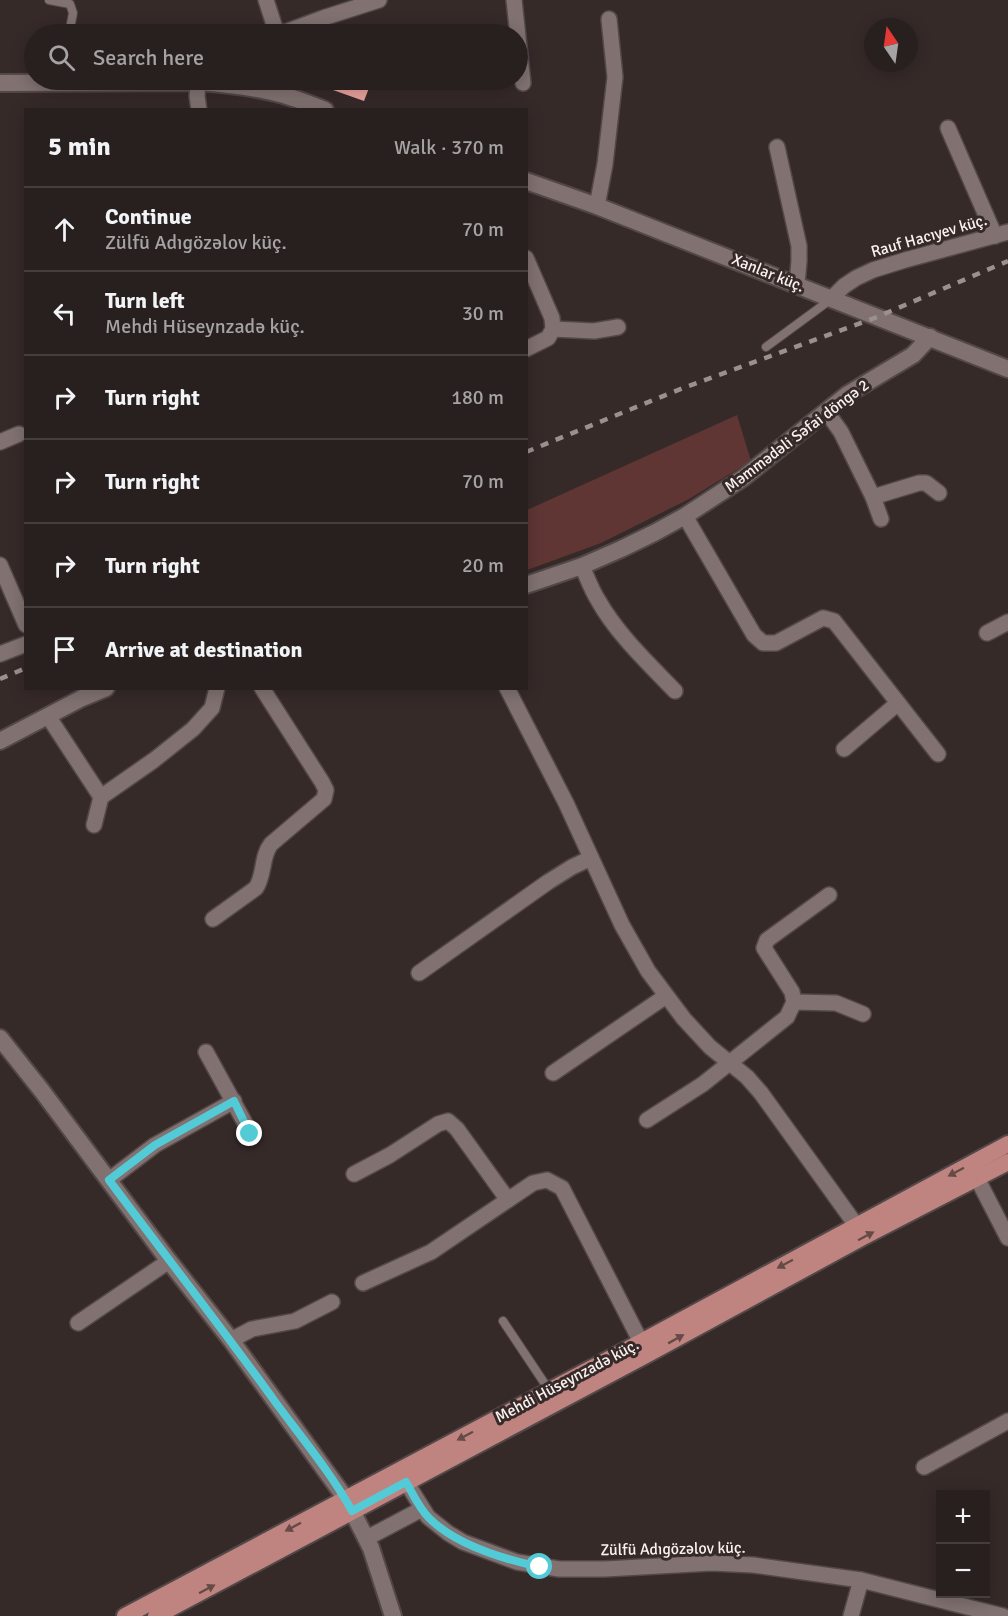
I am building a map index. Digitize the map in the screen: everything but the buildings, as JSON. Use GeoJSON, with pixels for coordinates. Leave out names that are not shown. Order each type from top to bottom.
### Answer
{"type":"FeatureCollection","features":[{"type":"Feature","properties":{"kind":"main road","name":"Mehdi Hüseynzadə küç."},"geometry":{"type":"LineString","coordinates":[[156,1616],[549,1390],[1008,1144]]}},
{"type":"Feature","properties":{"kind":"main road","name":"Mehdi Hüseynzadə küç."},"geometry":{"type":"LineString","coordinates":[[125,1616],[349,1505],[406,1482],[1008,1162]]}},
{"type":"Feature","properties":{"kind":"street"},"geometry":{"type":"LineString","coordinates":[[266,0],[274,24]]}},
{"type":"Feature","properties":{"kind":"street"},"geometry":{"type":"LineString","coordinates":[[306,24],[379,0]]}},
{"type":"Feature","properties":{"kind":"street"},"geometry":{"type":"LineString","coordinates":[[514,0],[517,24]]}},
{"type":"Feature","properties":{"kind":"street"},"geometry":{"type":"LineString","coordinates":[[597,206],[605,165],[615,77],[609,19]]}},
{"type":"Feature","properties":{"kind":"street"},"geometry":{"type":"LineString","coordinates":[[0,83],[24,83]]}},
{"type":"Feature","properties":{"kind":"street"},"geometry":{"type":"LineString","coordinates":[[197,90],[199,108]]}},
{"type":"Feature","properties":{"kind":"street"},"geometry":{"type":"LineString","coordinates":[[288,90],[321,108]]}},
{"type":"Feature","properties":{"kind":"street"},"geometry":{"type":"LineString","coordinates":[[948,128],[1002,234]]}},
{"type":"Feature","properties":{"kind":"street"},"geometry":{"type":"LineString","coordinates":[[777,147],[799,246],[797,284]]}},
{"type":"Feature","properties":{"kind":"street","name":"Xanlar küç."},"geometry":{"type":"LineString","coordinates":[[528,182],[597,206],[797,284],[1008,369]]}},
{"type":"Feature","properties":{"kind":"street","name":"Rauf Hacıyev küç."},"geometry":{"type":"LineString","coordinates":[[832,298],[844,286],[873,270],[1002,234]]}},
{"type":"Feature","properties":{"kind":"street"},"geometry":{"type":"LineString","coordinates":[[528,263],[552,318],[553,329],[548,338],[528,348]]}},
{"type":"Feature","properties":{"kind":"street"},"geometry":{"type":"LineString","coordinates":[[553,329],[594,331],[618,327]]}},
{"type":"Feature","properties":{"kind":"street","name":"Məmmədəli Səfai döngə 2"},"geometry":{"type":"LineString","coordinates":[[528,584],[582,566],[685,516],[743,478],[848,393],[914,355],[930,338]]}},
{"type":"Feature","properties":{"kind":"street"},"geometry":{"type":"LineString","coordinates":[[826,411],[841,432],[873,497],[881,519]]}},
{"type":"Feature","properties":{"kind":"street"},"geometry":{"type":"LineString","coordinates":[[0,442],[18,434]]}},
{"type":"Feature","properties":{"kind":"street"},"geometry":{"type":"LineString","coordinates":[[873,497],[919,483],[926,483],[939,493]]}},
{"type":"Feature","properties":{"kind":"street"},"geometry":{"type":"LineString","coordinates":[[685,516],[754,634],[763,643],[776,643],[823,618],[834,621],[938,754]]}},
{"type":"Feature","properties":{"kind":"street"},"geometry":{"type":"LineString","coordinates":[[0,565],[24,620]]}},
{"type":"Feature","properties":{"kind":"street"},"geometry":{"type":"LineString","coordinates":[[582,566],[598,602],[612,621],[639,654],[675,691]]}},
{"type":"Feature","properties":{"kind":"street"},"geometry":{"type":"LineString","coordinates":[[987,633],[1008,621]]}},
{"type":"Feature","properties":{"kind":"street"},"geometry":{"type":"LineString","coordinates":[[0,654],[24,645]]}},
{"type":"Feature","properties":{"kind":"street"},"geometry":{"type":"LineString","coordinates":[[0,741],[101,690]]}},
{"type":"Feature","properties":{"kind":"street"},"geometry":{"type":"LineString","coordinates":[[94,825],[101,797],[193,729],[212,708],[216,690]]}},
{"type":"Feature","properties":{"kind":"street"},"geometry":{"type":"LineString","coordinates":[[213,919],[256,888],[260,881],[266,851],[271,844],[324,799],[326,790],[263,690]]}},
{"type":"Feature","properties":{"kind":"street"},"geometry":{"type":"LineString","coordinates":[[508,690],[566,803],[632,945],[684,1019],[710,1047],[747,1077],[761,1093],[856,1225]]}},
{"type":"Feature","properties":{"kind":"street"},"geometry":{"type":"LineString","coordinates":[[844,749],[898,703]]}},
{"type":"Feature","properties":{"kind":"street"},"geometry":{"type":"LineString","coordinates":[[48,716],[101,797]]}},
{"type":"Feature","properties":{"kind":"street"},"geometry":{"type":"LineString","coordinates":[[419,973],[548,882],[591,858]]}},
{"type":"Feature","properties":{"kind":"street"},"geometry":{"type":"LineString","coordinates":[[647,1120],[703,1084],[787,1017],[794,1002],[792,992],[764,948],[766,940],[829,895]]}},
{"type":"Feature","properties":{"kind":"street"},"geometry":{"type":"LineString","coordinates":[[553,1073],[666,996]]}},
{"type":"Feature","properties":{"kind":"street"},"geometry":{"type":"LineString","coordinates":[[794,1002],[836,1003],[863,1014]]}},
{"type":"Feature","properties":{"kind":"street"},"geometry":{"type":"LineString","coordinates":[[0,1038],[231,1340],[349,1505],[376,1560],[393,1616]]}},
{"type":"Feature","properties":{"kind":"street"},"geometry":{"type":"LineString","coordinates":[[206,1052],[250,1134]]}},
{"type":"Feature","properties":{"kind":"street"},"geometry":{"type":"LineString","coordinates":[[109,1180],[155,1145],[234,1101]]}},
{"type":"Feature","properties":{"kind":"street"},"geometry":{"type":"LineString","coordinates":[[354,1174],[390,1155],[438,1124],[448,1122],[457,1129],[508,1200]]}},
{"type":"Feature","properties":{"kind":"street"},"geometry":{"type":"LineString","coordinates":[[977,1178],[1008,1238]]}},
{"type":"Feature","properties":{"kind":"street"},"geometry":{"type":"LineString","coordinates":[[363,1283],[431,1252],[533,1183],[547,1180],[562,1188],[641,1342]]}},
{"type":"Feature","properties":{"kind":"street"},"geometry":{"type":"LineString","coordinates":[[78,1323],[169,1261]]}},
{"type":"Feature","properties":{"kind":"street"},"geometry":{"type":"LineString","coordinates":[[231,1340],[252,1329],[295,1321],[332,1302]]}},
{"type":"Feature","properties":{"kind":"street"},"geometry":{"type":"LineString","coordinates":[[924,1467],[1008,1421]]}},
{"type":"Feature","properties":{"kind":"street","name":"Zülfü Adıgözəlov küç."},"geometry":{"type":"LineString","coordinates":[[406,1482],[422,1509],[438,1526],[463,1542],[517,1562],[559,1569],[734,1563],[789,1569],[861,1580],[1003,1616]]}},
{"type":"Feature","properties":{"kind":"street"},"geometry":{"type":"LineString","coordinates":[[367,1538],[422,1509]]}},
{"type":"Feature","properties":{"kind":"street"},"geometry":{"type":"LineString","coordinates":[[851,1616],[861,1580]]}},
{"type":"Feature","properties":{"kind":"lane"},"geometry":{"type":"LineString","coordinates":[[49,0],[70,4],[73,13],[71,24]]}},
{"type":"Feature","properties":{"kind":"lane"},"geometry":{"type":"LineString","coordinates":[[766,347],[832,298]]}},
{"type":"Feature","properties":{"kind":"lane"},"geometry":{"type":"LineString","coordinates":[[503,1321],[549,1390]]}},
{"type":"Feature","properties":{"kind":"shaded area"},"geometry":{"type":"Polygon","coordinates":[[[737,415],[751,461],[689,499],[601,543],[528,570],[528,510],[737,415]]]}},
{"type":"Feature","properties":{"kind":"railway"},"geometry":{"type":"LineString","coordinates":[[528,451],[683,388],[877,317],[1008,261]]}},
{"type":"Feature","properties":{"kind":"railway"},"geometry":{"type":"LineString","coordinates":[[0,679],[24,669]]}},
{"type":"Feature","properties":{"kind":"route"},"geometry":{"type":"LineString","coordinates":[[250,1134],[234,1101],[155,1145],[109,1180],[231,1340],[346,1499],[352,1511],[406,1482],[428,1517],[448,1533],[463,1542],[493,1554],[540,1567]]}}]}
